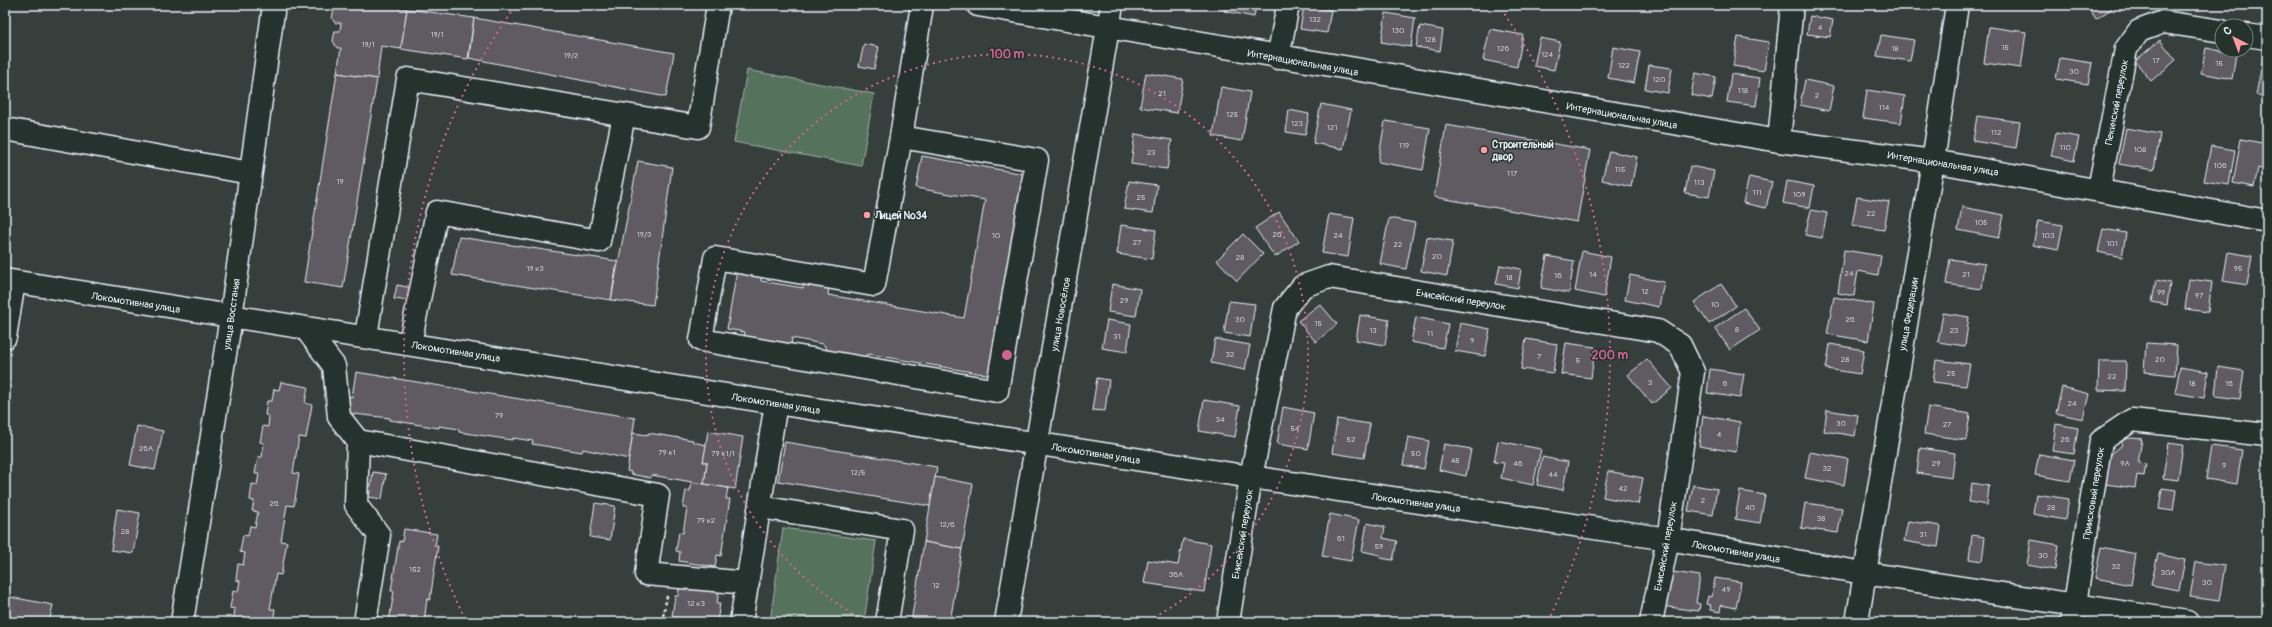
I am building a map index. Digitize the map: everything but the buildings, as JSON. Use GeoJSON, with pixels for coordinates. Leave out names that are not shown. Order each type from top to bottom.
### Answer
{"type":"FeatureCollection","features":[{"type":"Feature","properties":{"kind":"street","name":"улица Восстания"},"geometry":{"type":"LineString","coordinates":[[182,622],[231,318],[274,5]]}},
{"type":"Feature","properties":{"kind":"street"},"geometry":{"type":"LineString","coordinates":[[366,336],[408,79],[698,127],[718,5]]}},
{"type":"Feature","properties":{"kind":"street"},"geometry":{"type":"LineString","coordinates":[[901,137],[1037,160],[997,391],[701,340],[715,258],[874,285],[901,137],[922,5]]}},
{"type":"Feature","properties":{"kind":"street","name":"Интернациональная улица"},"geometry":{"type":"LineString","coordinates":[[978,5],[1108,26],[1278,58],[1779,142],[1933,160],[2099,189],[2267,221]]}},
{"type":"Feature","properties":{"kind":"street","name":"улица Новосёлов"},"geometry":{"type":"LineString","coordinates":[[1006,622],[1038,444],[1112,5]]}},
{"type":"Feature","properties":{"kind":"street"},"geometry":{"type":"LineString","coordinates":[[1278,58],[1288,5]]}},
{"type":"Feature","properties":{"kind":"street"},"geometry":{"type":"LineString","coordinates":[[1779,142],[1792,5]]}},
{"type":"Feature","properties":{"kind":"street","name":"улица Федерации"},"geometry":{"type":"LineString","coordinates":[[1857,622],[1933,160],[1956,5]]}},
{"type":"Feature","properties":{"kind":"street","name":"Пекинский переулок"},"geometry":{"type":"LineString","coordinates":[[2099,189],[2126,49],[2139,31],[2163,22],[2214,30]]}},
{"type":"Feature","properties":{"kind":"street"},"geometry":{"type":"LineString","coordinates":[[2254,36],[2267,38]]}},
{"type":"Feature","properties":{"kind":"street"},"geometry":{"type":"LineString","coordinates":[[410,343],[437,212],[599,242],[624,115]]}},
{"type":"Feature","properties":{"kind":"street"},"geometry":{"type":"LineString","coordinates":[[5,129],[250,173]]}},
{"type":"Feature","properties":{"kind":"street","name":"Енисейский переулок"},"geometry":{"type":"LineString","coordinates":[[1228,622],[1251,477],[1285,308],[1303,286],[1329,277],[1658,331],[1680,345],[1693,372],[1668,539],[1651,622]]}},
{"type":"Feature","properties":{"kind":"street"},"geometry":{"type":"LineString","coordinates":[[5,337],[10,281]]}},
{"type":"Feature","properties":{"kind":"street","name":"Локомотивная улица"},"geometry":{"type":"LineString","coordinates":[[10,281],[231,318],[366,336],[1038,444],[1668,539],[1864,573],[2073,613],[2187,622]]}},
{"type":"Feature","properties":{"kind":"street"},"geometry":{"type":"LineString","coordinates":[[306,329],[334,366],[338,417],[358,441],[658,495],[646,574],[748,583]]}},
{"type":"Feature","properties":{"kind":"street"},"geometry":{"type":"LineString","coordinates":[[742,622],[776,403]]}},
{"type":"Feature","properties":{"kind":"street","name":"Приисковый переулок"},"geometry":{"type":"LineString","coordinates":[[2073,613],[2102,441],[2132,420],[2267,435]]}},
{"type":"Feature","properties":{"kind":"street"},"geometry":{"type":"LineString","coordinates":[[358,441],[356,505],[379,535],[365,622]]}},
{"type":"Feature","properties":{"kind":"street"},"geometry":{"type":"LineString","coordinates":[[760,507],[902,530],[887,622]]}},
{"type":"Feature","properties":{"kind":"path"},"geometry":{"type":"LineString","coordinates":[[662,622],[671,576]]}},
{"type":"Feature","properties":{"kind":"green space"},"geometry":{"type":"Polygon","coordinates":[[[747,70],[874,94],[861,166],[734,142],[747,70]]]}},
{"type":"Feature","properties":{"kind":"green space"},"geometry":{"type":"Polygon","coordinates":[[[783,528],[876,541],[864,622],[770,622],[783,528]]]}},
{"type":"Feature","properties":{"kind":"place","name":"Строительный двор"},"geometry":{"type":"Point","coordinates":[1484,150]}},
{"type":"Feature","properties":{"kind":"place","name":"Лицей №34"},"geometry":{"type":"Point","coordinates":[867,215]}}]}
